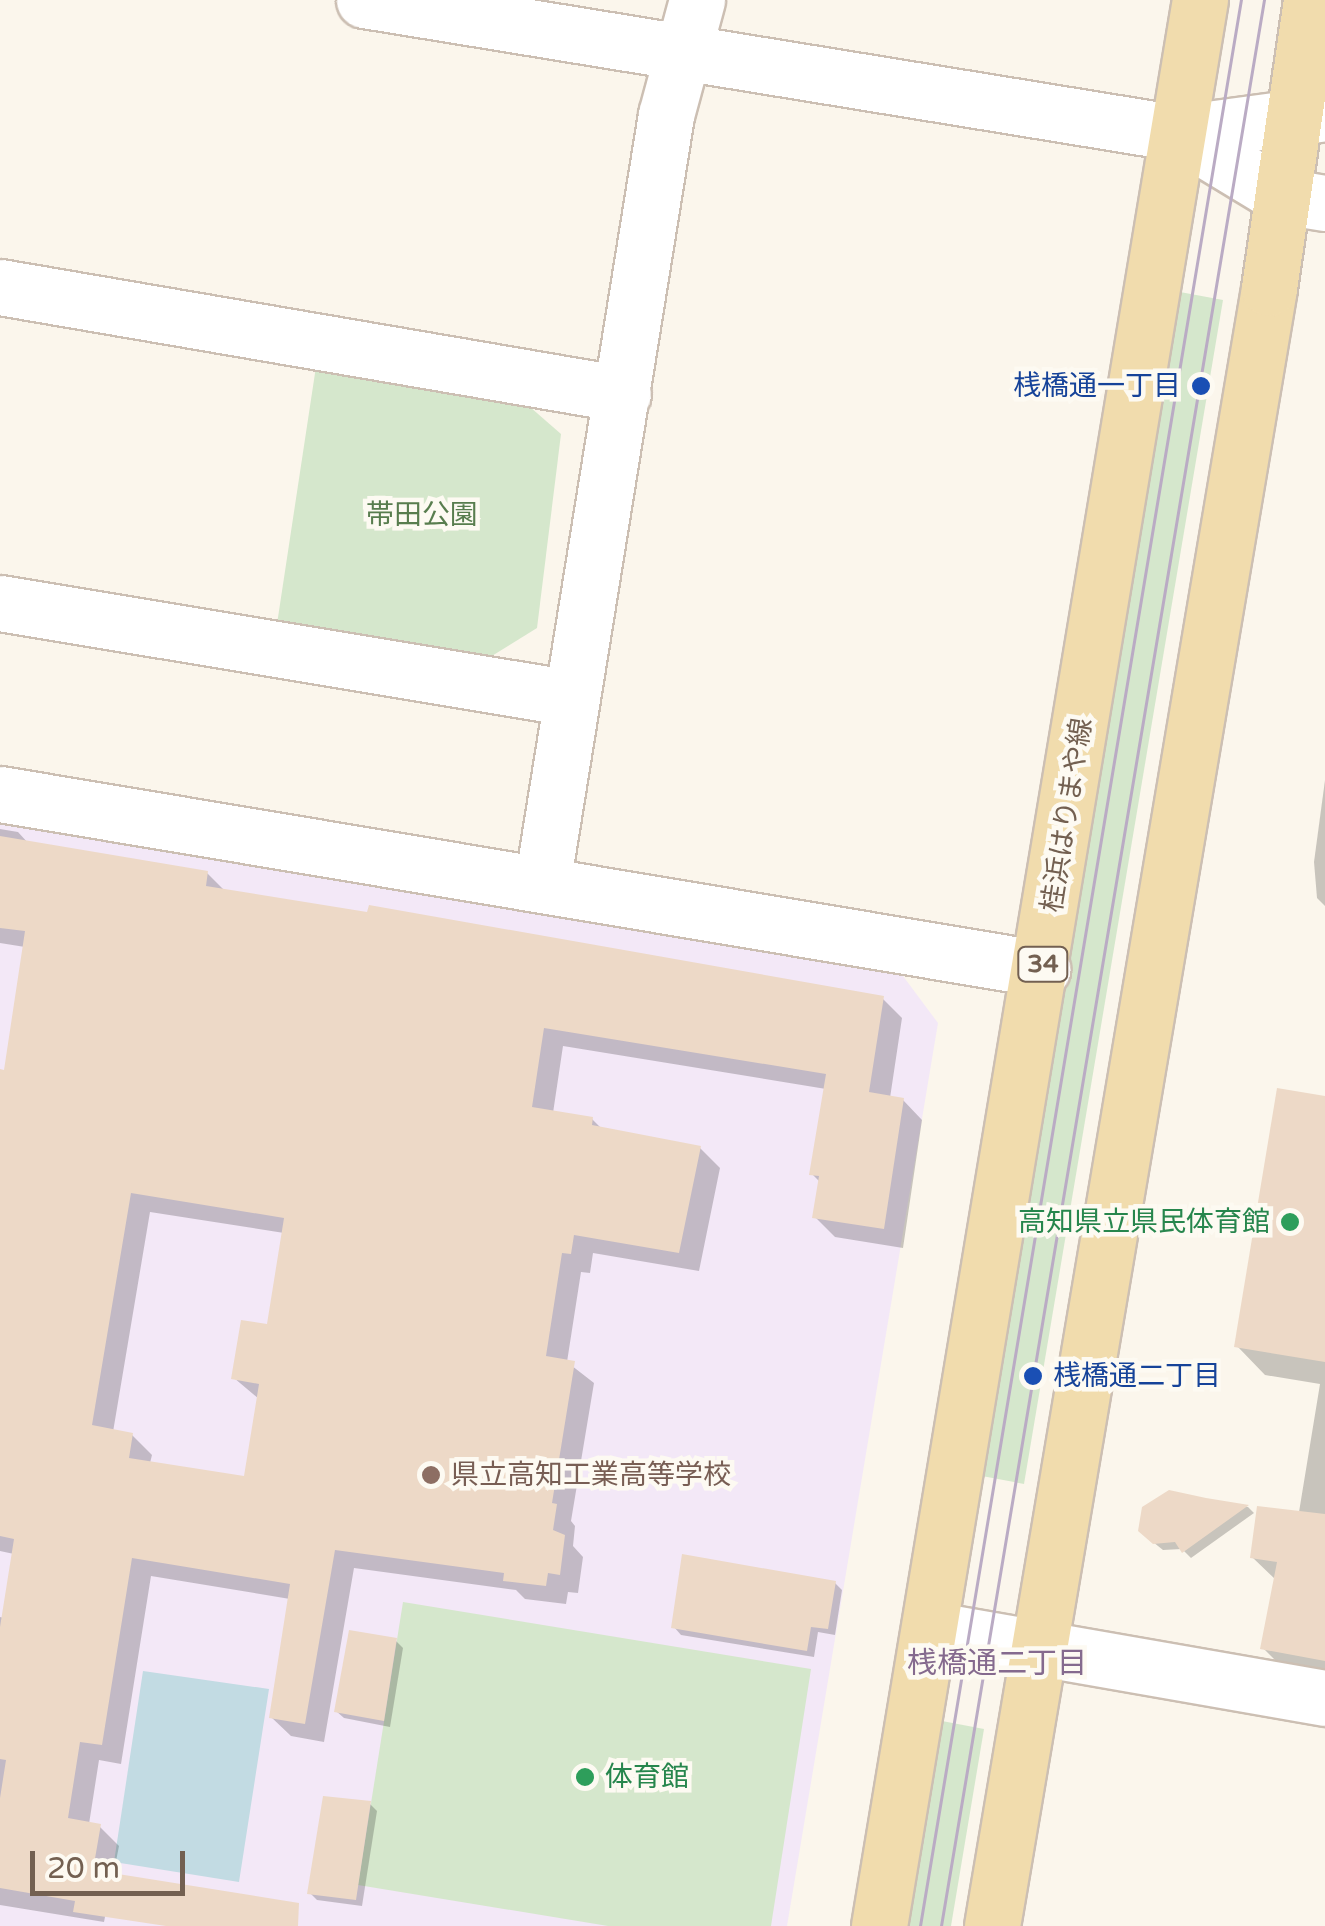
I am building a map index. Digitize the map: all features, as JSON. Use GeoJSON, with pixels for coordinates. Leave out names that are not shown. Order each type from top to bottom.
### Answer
{"type":"FeatureCollection","features":[{"type":"Feature","properties":{"kind":"main road","name":"桂浜はりまや線"},"geometry":{"type":"LineString","coordinates":[[880,1926],[1200,0]]}},
{"type":"Feature","properties":{"kind":"main road"},"geometry":{"type":"LineString","coordinates":[[992,1926],[1038,1650],[1303,200],[1311,0]]}},
{"type":"Feature","properties":{"kind":"street"},"geometry":{"type":"LineString","coordinates":[[364,0],[1178,133],[1308,117]]}},
{"type":"Feature","properties":{"kind":"street"},"geometry":{"type":"LineString","coordinates":[[542,884],[666,115],[697,0]]}},
{"type":"Feature","properties":{"kind":"street"},"geometry":{"type":"LineString","coordinates":[[1178,133],[1303,200]]}},
{"type":"Feature","properties":{"kind":"street"},"geometry":{"type":"LineString","coordinates":[[0,287],[624,394]]}},
{"type":"Feature","properties":{"kind":"street"},"geometry":{"type":"LineString","coordinates":[[0,603],[570,698]]}},
{"type":"Feature","properties":{"kind":"street"},"geometry":{"type":"LineString","coordinates":[[0,794],[1042,969]]}},
{"type":"Feature","properties":{"kind":"street"},"geometry":{"type":"LineString","coordinates":[[930,1629],[1325,1698]]}},
{"type":"Feature","properties":{"kind":"shaded area","name":"県立高知工業高等学校"},"geometry":{"type":"Polygon","coordinates":[[[0,819],[900,972],[938,1023],[787,1926],[0,1926],[0,819]]]}},
{"type":"Feature","properties":{"kind":"green space"},"geometry":{"type":"Polygon","coordinates":[[[1180,292],[1223,300],[1024,1484],[982,1476],[1180,292]]]}},
{"type":"Feature","properties":{"kind":"green space","name":"帯田公園"},"geometry":{"type":"Polygon","coordinates":[[[317,360],[522,400],[561,434],[537,628],[487,659],[277,624],[317,360]]]}},
{"type":"Feature","properties":{"kind":"green space","name":"体育館"},"geometry":{"type":"Polygon","coordinates":[[[403,1602],[811,1669],[771,1926],[608,1926],[358,1885],[403,1602]]]}},
{"type":"Feature","properties":{"kind":"green space"},"geometry":{"type":"Polygon","coordinates":[[[942,1721],[984,1729],[951,1926],[908,1926],[942,1721]]]}},
{"type":"Feature","properties":{"kind":"water"},"geometry":{"type":"Polygon","coordinates":[[[143,1671],[269,1689],[239,1882],[114,1862],[143,1671]]]}},
{"type":"Feature","properties":{"kind":"building"},"geometry":{"type":"Polygon","coordinates":[[[0,836],[208,871],[206,886],[367,912],[369,905],[884,996],[869,1092],[904,1098],[884,1229],[812,1218],[819,1176],[809,1175],[826,1074],[544,1028],[532,1107],[593,1117],[592,1125],[701,1146],[679,1253],[574,1235],[571,1254],[562,1253],[546,1356],[575,1361],[552,1503],[557,1504],[553,1530],[565,1535],[560,1575],[548,1573],[546,1586],[503,1581],[504,1573],[335,1550],[305,1724],[269,1718],[290,1584],[132,1558],[102,1745],[80,1742],[68,1818],[101,1824],[93,1870],[299,1903],[298,1926],[166,1926],[73,1912],[75,1901],[0,1888],[0,1798],[6,1760],[0,1759],[0,1627],[14,1539],[0,1536],[0,1069],[4,1070],[25,931],[0,928],[0,836]],[[131,1193],[92,1425],[133,1433],[129,1458],[244,1476],[259,1384],[231,1379],[241,1320],[267,1324],[284,1218],[131,1193]]]}},
{"type":"Feature","properties":{"kind":"building","name":"高知県立県民体育館"},"geometry":{"type":"Polygon","coordinates":[[[1277,1088],[1325,1096],[1325,1362],[1234,1347],[1277,1088]]]}},
{"type":"Feature","properties":{"kind":"building"},"geometry":{"type":"Polygon","coordinates":[[[1169,1490],[1249,1505],[1182,1553],[1175,1542],[1153,1544],[1138,1531],[1142,1507],[1169,1490]]]}},
{"type":"Feature","properties":{"kind":"building"},"geometry":{"type":"Polygon","coordinates":[[[1257,1506],[1325,1514],[1325,1661],[1260,1649],[1277,1562],[1250,1558],[1257,1506]]]}},
{"type":"Feature","properties":{"kind":"building"},"geometry":{"type":"Polygon","coordinates":[[[682,1554],[836,1581],[828,1629],[811,1627],[807,1651],[671,1628],[682,1554]]]}},
{"type":"Feature","properties":{"kind":"building"},"geometry":{"type":"Polygon","coordinates":[[[349,1630],[397,1638],[384,1721],[334,1712],[349,1630]]]}},
{"type":"Feature","properties":{"kind":"building"},"geometry":{"type":"Polygon","coordinates":[[[323,1796],[371,1801],[356,1900],[307,1894],[323,1796]]]}},
{"type":"Feature","properties":{"kind":"tram line"},"geometry":{"type":"LineString","coordinates":[[920,1926],[1241,0]]}},
{"type":"Feature","properties":{"kind":"tram line"},"geometry":{"type":"LineString","coordinates":[[941,1926],[1264,0]]}},
{"type":"Feature","properties":{"kind":"place","name":"桟橋通一丁目"},"geometry":{"type":"Point","coordinates":[1201,386]}},
{"type":"Feature","properties":{"kind":"place","name":"高知県立県民体育館"},"geometry":{"type":"Point","coordinates":[1290,1222]}},
{"type":"Feature","properties":{"kind":"place","name":"桟橋通二丁目"},"geometry":{"type":"Point","coordinates":[1033,1376]}},
{"type":"Feature","properties":{"kind":"place","name":"県立高知工業高等学校"},"geometry":{"type":"Point","coordinates":[431,1475]}},
{"type":"Feature","properties":{"kind":"place","name":"体育館"},"geometry":{"type":"Point","coordinates":[585,1777]}},
{"type":"Feature","properties":{"kind":"district","name":"桟橋通二丁目"},"geometry":{"type":"Point","coordinates":[997,1664]}}]}
